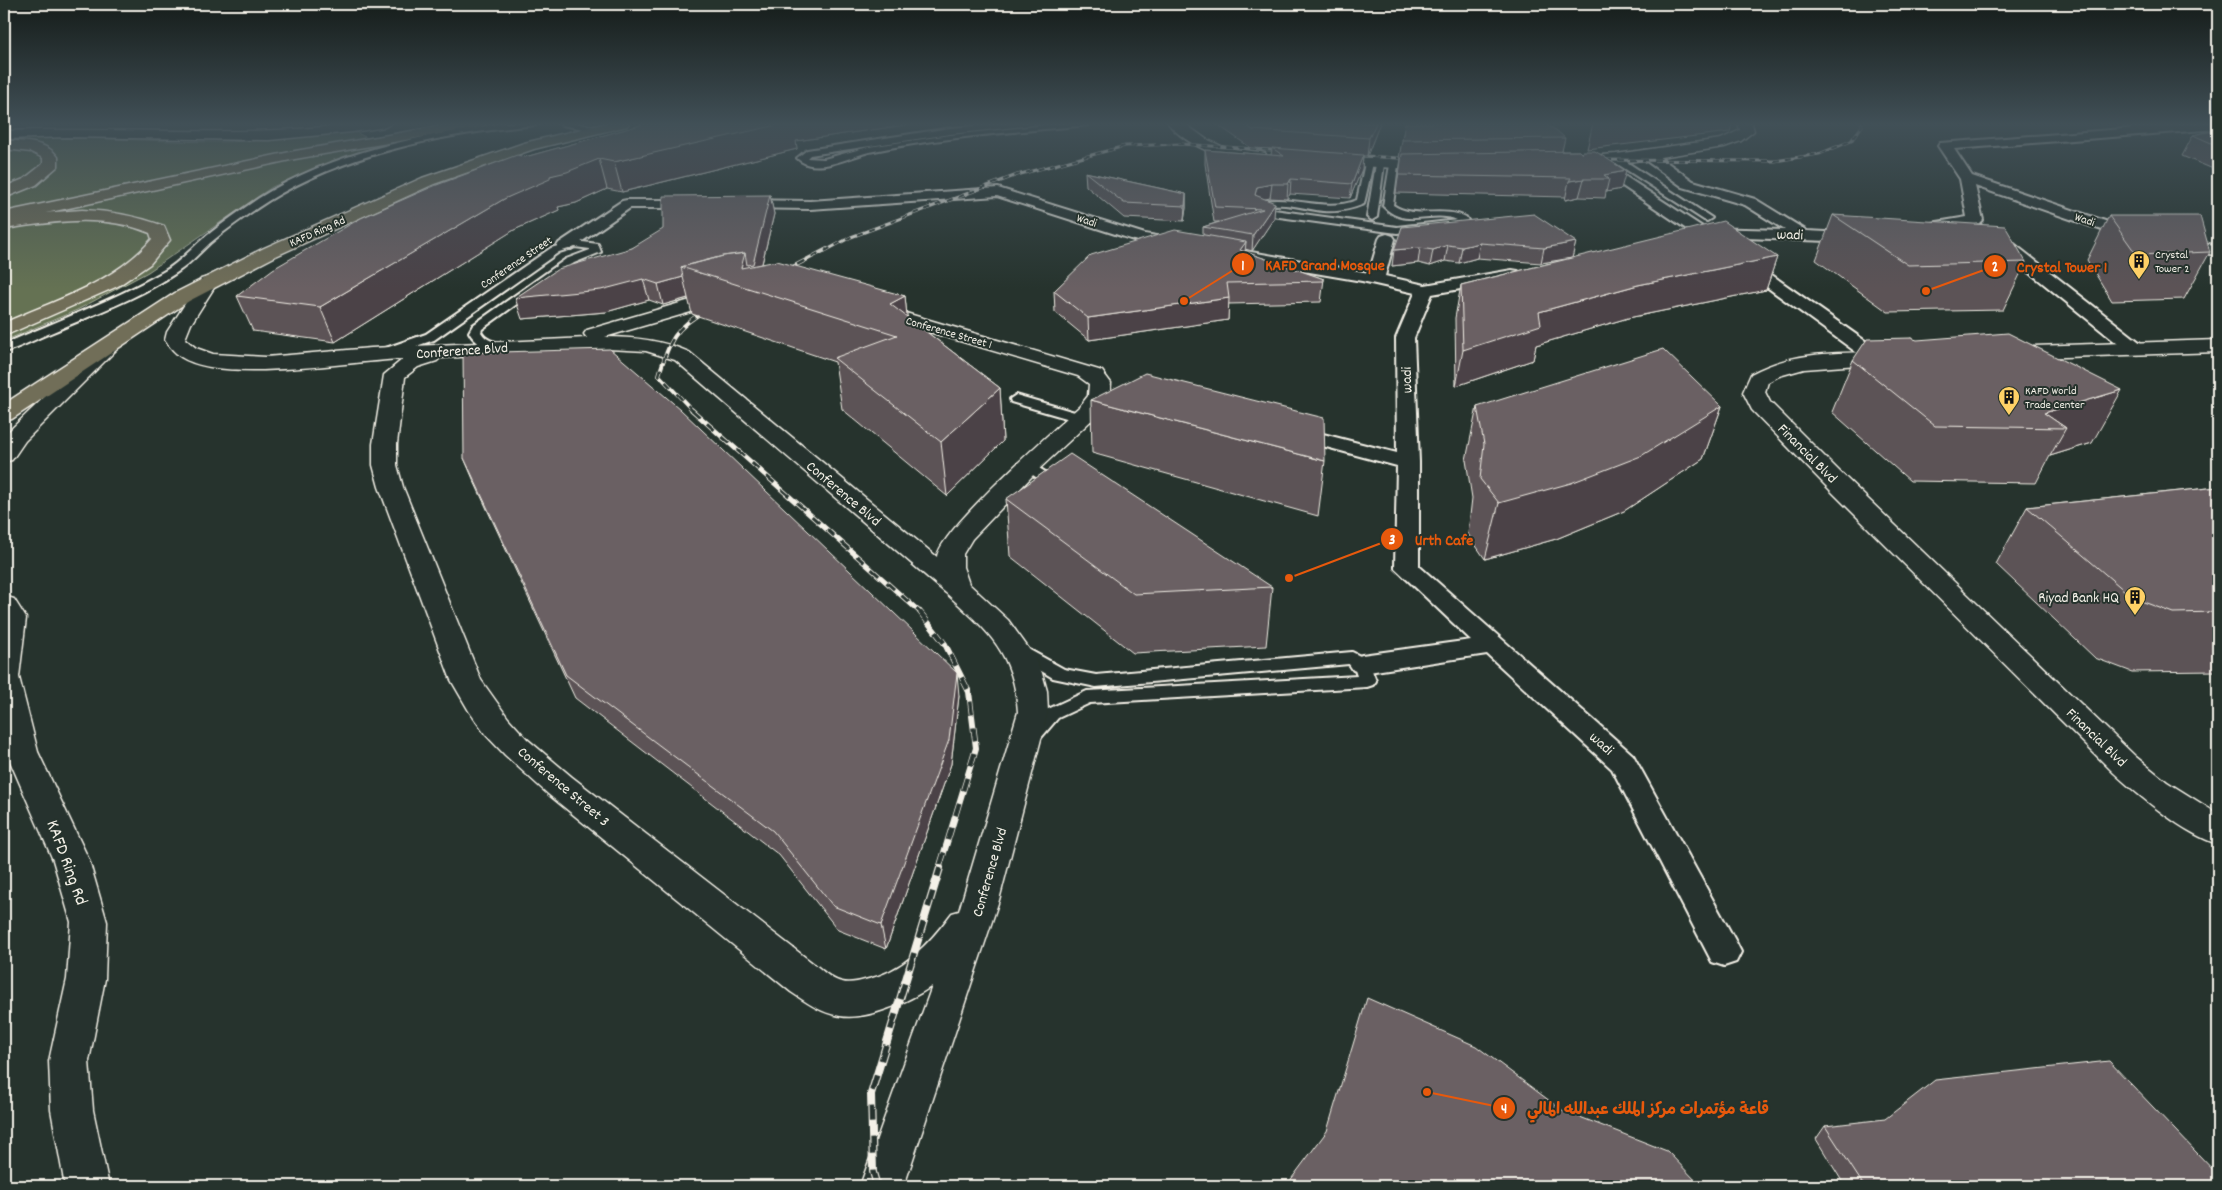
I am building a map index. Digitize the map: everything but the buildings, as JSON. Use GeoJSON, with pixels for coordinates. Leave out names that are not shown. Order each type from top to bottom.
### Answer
{"type":"FeatureCollection","features":[{"type":"Feature","properties":{"kind":"main road"},"geometry":{"type":"LineString","coordinates":[[4,193],[34,179]]}},
{"type":"Feature","properties":{"kind":"main road"},"geometry":{"type":"LineString","coordinates":[[4,207],[141,179]]}},
{"type":"Feature","properties":{"kind":"main road"},"geometry":{"type":"LineString","coordinates":[[4,217],[185,179]]}},
{"type":"Feature","properties":{"kind":"main road","name":"KAFD Ring Rd"},"geometry":{"type":"LineString","coordinates":[[4,414],[182,297],[270,252],[435,179]]}},
{"type":"Feature","properties":{"kind":"main road"},"geometry":{"type":"LineString","coordinates":[[4,224],[35,218],[68,216],[120,218],[140,221],[158,230],[161,240],[144,260],[111,282],[4,330]]}},
{"type":"Feature","properties":{"kind":"street"},"geometry":{"type":"LineString","coordinates":[[1622,179],[1703,225],[1878,359]]}},
{"type":"Feature","properties":{"kind":"street"},"geometry":{"type":"LineString","coordinates":[[1680,179],[1688,184],[1750,202],[1802,234]]}},
{"type":"Feature","properties":{"kind":"street"},"geometry":{"type":"LineString","coordinates":[[1967,179],[1975,220],[2135,348]]}},
{"type":"Feature","properties":{"kind":"street","name":"Wadi"},"geometry":{"type":"LineString","coordinates":[[1967,179],[2110,228],[2218,251]]}},
{"type":"Feature","properties":{"kind":"street","name":"Wadi"},"geometry":{"type":"LineString","coordinates":[[564,246],[627,204],[810,205],[998,192],[1143,238],[1191,246]]}},
{"type":"Feature","properties":{"kind":"street"},"geometry":{"type":"LineString","coordinates":[[1906,232],[1975,220]]}},
{"type":"Feature","properties":{"kind":"street","name":"wadi"},"geometry":{"type":"LineString","coordinates":[[1672,239],[1703,225],[1802,234],[1880,237]]}},
{"type":"Feature","properties":{"kind":"street"},"geometry":{"type":"LineString","coordinates":[[1376,279],[1387,240]]}},
{"type":"Feature","properties":{"kind":"street"},"geometry":{"type":"LineString","coordinates":[[1220,251],[1376,279],[1425,290],[1530,272]]}},
{"type":"Feature","properties":{"kind":"street","name":"Conference Blvd"},"geometry":{"type":"LineString","coordinates":[[208,283],[203,294],[184,316],[175,340],[180,349],[196,358],[226,363],[255,364],[370,354],[456,351],[536,345],[631,343],[672,351],[682,356],[956,587],[994,621],[1014,646],[1034,693],[1034,712],[982,900],[882,1186]]}},
{"type":"Feature","properties":{"kind":"street","name":"wadi"},"geometry":{"type":"LineString","coordinates":[[1425,290],[1405,338],[1408,462],[1407,568],[1623,762],[1724,952]]}},
{"type":"Feature","properties":{"kind":"street"},"geometry":{"type":"LineString","coordinates":[[536,345],[600,332],[742,292]]}},
{"type":"Feature","properties":{"kind":"street","name":"Conference Street 1"},"geometry":{"type":"LineString","coordinates":[[859,305],[1085,372],[1094,376],[1107,390],[970,524],[954,544],[950,554],[950,567],[956,587]]}},
{"type":"Feature","properties":{"kind":"street","name":"KAFD Ring Rd"},"geometry":{"type":"LineString","coordinates":[[4,455],[17,436],[112,343]]}},
{"type":"Feature","properties":{"kind":"street"},"geometry":{"type":"LineString","coordinates":[[1987,354],[2218,346]]}},
{"type":"Feature","properties":{"kind":"street","name":"Conference Street 3"},"geometry":{"type":"LineString","coordinates":[[456,351],[439,354],[411,364],[396,375],[385,444],[385,465],[394,496],[466,680],[482,708],[504,736],[558,783],[805,980],[836,999],[854,999],[882,995],[904,985],[933,963],[949,947],[982,900]]}},
{"type":"Feature","properties":{"kind":"street","name":"Financial Blvd"},"geometry":{"type":"LineString","coordinates":[[1918,357],[1805,362],[1785,366],[1759,379],[1754,392],[1760,404],[1834,480],[2125,764],[2155,791],[2218,832]]}},
{"type":"Feature","properties":{"kind":"street"},"geometry":{"type":"LineString","coordinates":[[1273,427],[1408,462]]}},
{"type":"Feature","properties":{"kind":"street","name":"KAFD Ring Rd"},"geometry":{"type":"LineString","coordinates":[[4,605],[12,618],[4,677],[22,752],[71,860],[89,922],[86,979],[69,1061],[72,1110],[87,1186]]}},
{"type":"Feature","properties":{"kind":"street"},"geometry":{"type":"LineString","coordinates":[[1362,664],[1492,645]]}},
{"type":"Feature","properties":{"kind":"lane"},"geometry":{"type":"LineString","coordinates":[[4,348],[168,274],[242,215],[267,198],[306,179]]}},
{"type":"Feature","properties":{"kind":"lane"},"geometry":{"type":"LineString","coordinates":[[1373,179],[1361,202],[1346,207],[1327,208],[1274,202],[1261,204],[1260,208],[1272,213],[1397,230],[1420,223],[1388,206],[1383,179]]}},
{"type":"Feature","properties":{"kind":"lane"},"geometry":{"type":"LineString","coordinates":[[1372,217],[1379,179]]}},
{"type":"Feature","properties":{"kind":"lane"},"geometry":{"type":"LineString","coordinates":[[1642,179],[1703,225]]}},
{"type":"Feature","properties":{"kind":"lane"},"geometry":{"type":"LineString","coordinates":[[1313,219],[1308,216],[1308,213],[1327,208]]}},
{"type":"Feature","properties":{"kind":"lane","name":"Conference Street"},"geometry":{"type":"LineString","coordinates":[[370,354],[404,347],[430,337],[564,246],[591,244],[597,249],[591,255],[570,262],[477,327],[475,332],[479,339],[487,345],[501,347]]}},
{"type":"Feature","properties":{"kind":"lane"},"geometry":{"type":"LineString","coordinates":[[1016,398],[1080,418]]}},
{"type":"Feature","properties":{"kind":"lane"},"geometry":{"type":"LineString","coordinates":[[1029,466],[1075,498]]}},
{"type":"Feature","properties":{"kind":"lane"},"geometry":{"type":"LineString","coordinates":[[1014,646],[1059,674],[1096,681],[1352,658],[1362,664],[1367,681],[1087,697],[1048,717],[1035,730],[1024,746]]}},
{"type":"Feature","properties":{"kind":"green space"},"geometry":{"type":"Polygon","coordinates":[[[4,179],[291,179],[272,187],[148,272],[77,310],[4,341],[4,179]]]}},
{"type":"Feature","properties":{"kind":"railway"},"geometry":{"type":"LineString","coordinates":[[825,251],[851,237],[1008,179]]}},
{"type":"Feature","properties":{"kind":"railway"},"geometry":{"type":"LineString","coordinates":[[783,272],[827,249]]}},
{"type":"Feature","properties":{"kind":"railway"},"geometry":{"type":"LineString","coordinates":[[692,410],[659,375],[670,344],[680,329],[707,310]]}},
{"type":"Feature","properties":{"kind":"railway"},"geometry":{"type":"LineString","coordinates":[[692,410],[920,612]]}},
{"type":"Feature","properties":{"kind":"railway"},"geometry":{"type":"LineString","coordinates":[[920,612],[945,644],[969,692],[976,748],[939,869]]}},
{"type":"Feature","properties":{"kind":"railway"},"geometry":{"type":"LineString","coordinates":[[877,1186],[873,1172],[871,1094],[940,868]]}},
{"type":"Feature","properties":{"kind":"place","name":"Crystal Tower 2"},"geometry":{"type":"Point","coordinates":[2139,280]}},
{"type":"Feature","properties":{"kind":"place","name":"Crystal Tower 1"},"geometry":{"type":"Point","coordinates":[1926,291]}},
{"type":"Feature","properties":{"kind":"place","name":"KAFD Grand Mosque"},"geometry":{"type":"Point","coordinates":[1184,301]}},
{"type":"Feature","properties":{"kind":"place","name":"KAFD World Trade Center"},"geometry":{"type":"Point","coordinates":[2009,416]}},
{"type":"Feature","properties":{"kind":"place","name":"Urth Cafe"},"geometry":{"type":"Point","coordinates":[1289,578]}},
{"type":"Feature","properties":{"kind":"place","name":"Riyad Bank HQ"},"geometry":{"type":"Point","coordinates":[2135,616]}},
{"type":"Feature","properties":{"kind":"place","name":"قاعة مؤتمرات مركز الملك عبدالله المالي"},"geometry":{"type":"Point","coordinates":[1427,1092]}}]}
